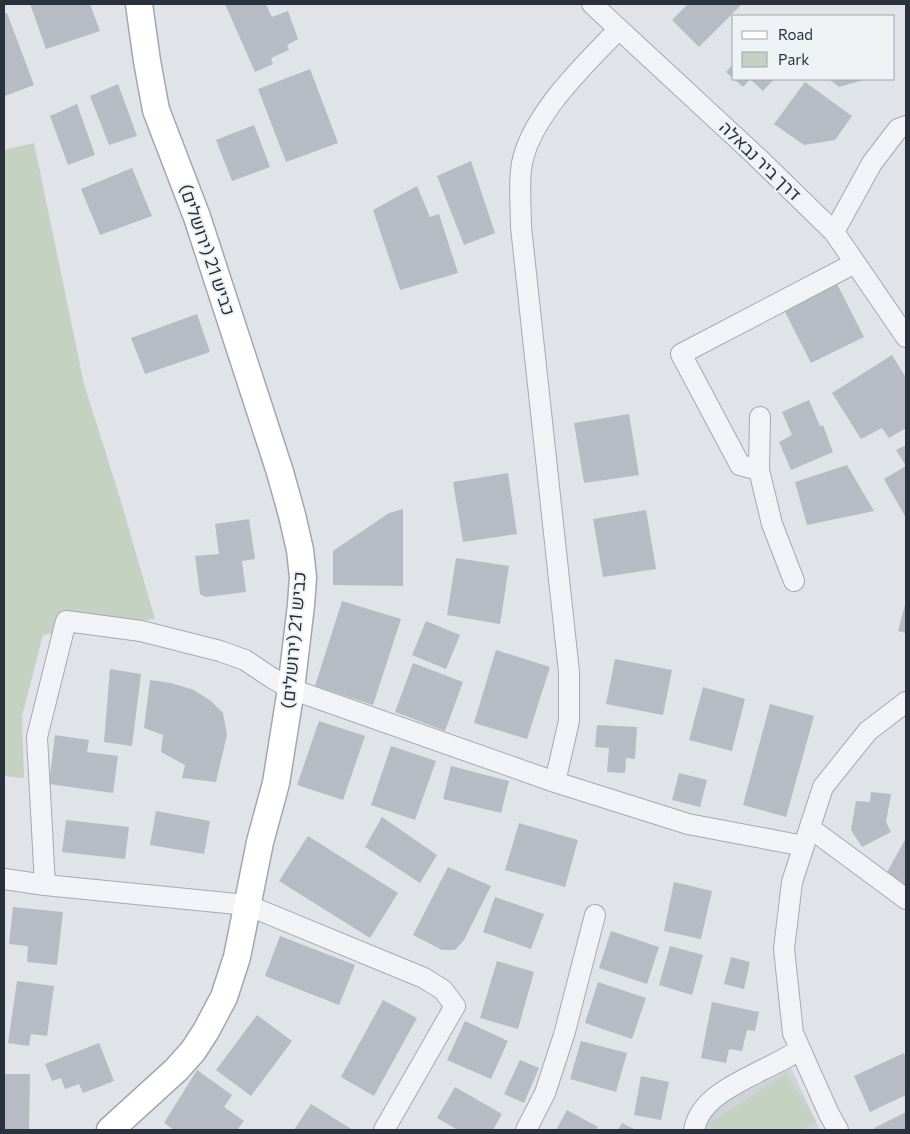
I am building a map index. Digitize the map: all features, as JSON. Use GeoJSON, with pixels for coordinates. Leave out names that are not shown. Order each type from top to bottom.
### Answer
{"type":"FeatureCollection","features":[{"type":"Feature","properties":{"kind":"main road","name":"כביש 21 (ירושלים)"},"geometry":{"type":"LineString","coordinates":[[110,1130],[176,1070],[193,1051],[206,1032],[226,989],[236,957],[260,842],[276,783],[292,689],[303,576],[300,550],[280,472],[197,217],[156,110],[139,4]]}},
{"type":"Feature","properties":{"kind":"street","name":"דרך ביר נבאלה"},"geometry":{"type":"LineString","coordinates":[[592,4],[756,156],[834,232],[906,337]]}},
{"type":"Feature","properties":{"kind":"street"},"geometry":{"type":"LineString","coordinates":[[555,782],[569,721],[570,672],[521,227],[521,169],[529,138],[565,85],[618,30]]}},
{"type":"Feature","properties":{"kind":"street"},"geometry":{"type":"LineString","coordinates":[[834,232],[872,163],[898,128],[906,126]]}},
{"type":"Feature","properties":{"kind":"street"},"geometry":{"type":"LineString","coordinates":[[759,470],[740,465],[681,354],[855,263]]}},
{"type":"Feature","properties":{"kind":"street"},"geometry":{"type":"LineString","coordinates":[[760,417],[759,470],[772,524],[794,582]]}},
{"type":"Feature","properties":{"kind":"street"},"geometry":{"type":"LineString","coordinates":[[45,885],[36,737],[66,621],[141,631],[220,651],[245,660],[292,689],[555,782],[688,824],[807,837],[906,899]]}},
{"type":"Feature","properties":{"kind":"street"},"geometry":{"type":"LineString","coordinates":[[838,1130],[793,1033],[784,948],[792,882],[823,787],[868,731],[906,702]]}},
{"type":"Feature","properties":{"kind":"street"},"geometry":{"type":"LineString","coordinates":[[4,879],[45,885],[247,905],[424,978],[443,990],[455,1006],[384,1130]]}},
{"type":"Feature","properties":{"kind":"street"},"geometry":{"type":"LineString","coordinates":[[526,1130],[545,1093],[564,1035],[594,915]]}},
{"type":"Feature","properties":{"kind":"street"},"geometry":{"type":"LineString","coordinates":[[694,1130],[696,1120],[706,1105],[728,1087],[800,1050]]}},
{"type":"Feature","properties":{"kind":"shaded area"},"geometry":{"type":"Polygon","coordinates":[[[791,1068],[820,1130],[702,1130],[704,1120],[721,1104],[791,1068]]]}},
{"type":"Feature","properties":{"kind":"green space"},"geometry":{"type":"Polygon","coordinates":[[[34,143],[84,384],[155,619],[43,635],[22,716],[24,778],[4,776],[4,150],[34,143]]]}},
{"type":"Feature","properties":{"kind":"green space"},"geometry":{"type":"Polygon","coordinates":[[[786,1074],[816,1121],[801,1130],[712,1130],[708,1124],[786,1074]]]}},
{"type":"Feature","properties":{"kind":"building"},"geometry":{"type":"Polygon","coordinates":[[[30,4],[90,4],[100,31],[46,49],[30,4]]]}},
{"type":"Feature","properties":{"kind":"building"},"geometry":{"type":"Polygon","coordinates":[[[225,4],[266,4],[272,17],[288,11],[298,39],[287,45],[289,50],[271,58],[273,64],[255,72],[225,4]]]}},
{"type":"Feature","properties":{"kind":"building"},"geometry":{"type":"Polygon","coordinates":[[[688,4],[742,4],[699,47],[672,20],[688,4]]]}},
{"type":"Feature","properties":{"kind":"building"},"geometry":{"type":"Polygon","coordinates":[[[7,13],[34,85],[5,96],[4,14],[7,13]]]}},
{"type":"Feature","properties":{"kind":"building"},"geometry":{"type":"Polygon","coordinates":[[[732,65],[732,77],[726,72],[732,65]]]}},
{"type":"Feature","properties":{"kind":"building"},"geometry":{"type":"Polygon","coordinates":[[[310,69],[338,143],[286,162],[258,89],[310,69]]]}},
{"type":"Feature","properties":{"kind":"building"},"geometry":{"type":"Polygon","coordinates":[[[735,80],[749,80],[743,87],[735,80]]]}},
{"type":"Feature","properties":{"kind":"building"},"geometry":{"type":"Polygon","coordinates":[[[751,80],[773,80],[763,91],[751,80]]]}},
{"type":"Feature","properties":{"kind":"building"},"geometry":{"type":"Polygon","coordinates":[[[830,80],[864,80],[839,87],[830,80]]]}},
{"type":"Feature","properties":{"kind":"building"},"geometry":{"type":"Polygon","coordinates":[[[805,82],[852,116],[835,140],[804,145],[774,124],[805,82]]]}},
{"type":"Feature","properties":{"kind":"building"},"geometry":{"type":"Polygon","coordinates":[[[118,84],[137,136],[109,145],[90,96],[118,84]]]}},
{"type":"Feature","properties":{"kind":"building"},"geometry":{"type":"Polygon","coordinates":[[[77,104],[95,155],[68,165],[50,116],[77,104]]]}},
{"type":"Feature","properties":{"kind":"building"},"geometry":{"type":"Polygon","coordinates":[[[254,125],[270,167],[232,181],[216,140],[254,125]]]}},
{"type":"Feature","properties":{"kind":"building"},"geometry":{"type":"Polygon","coordinates":[[[471,161],[495,233],[464,245],[437,176],[471,161]]]}},
{"type":"Feature","properties":{"kind":"building"},"geometry":{"type":"Polygon","coordinates":[[[132,168],[152,216],[100,235],[81,189],[132,168]]]}},
{"type":"Feature","properties":{"kind":"building"},"geometry":{"type":"Polygon","coordinates":[[[417,186],[430,217],[439,214],[458,273],[400,290],[373,210],[417,186]]]}},
{"type":"Feature","properties":{"kind":"building"},"geometry":{"type":"Polygon","coordinates":[[[837,284],[864,337],[811,363],[784,310],[837,284]]]}},
{"type":"Feature","properties":{"kind":"building"},"geometry":{"type":"Polygon","coordinates":[[[197,314],[210,352],[145,374],[131,338],[197,314]]]}},
{"type":"Feature","properties":{"kind":"building"},"geometry":{"type":"Polygon","coordinates":[[[892,355],[906,378],[906,428],[889,438],[882,428],[861,439],[832,393],[892,355]]]}},
{"type":"Feature","properties":{"kind":"building"},"geometry":{"type":"Polygon","coordinates":[[[809,400],[820,426],[823,425],[833,452],[791,470],[779,442],[792,435],[782,412],[809,400]]]}},
{"type":"Feature","properties":{"kind":"building"},"geometry":{"type":"Polygon","coordinates":[[[629,414],[639,475],[584,483],[574,423],[629,414]]]}},
{"type":"Feature","properties":{"kind":"building"},"geometry":{"type":"Polygon","coordinates":[[[906,445],[906,466],[896,450],[906,445]]]}},
{"type":"Feature","properties":{"kind":"building"},"geometry":{"type":"Polygon","coordinates":[[[847,465],[874,511],[807,525],[795,482],[847,465]]]}},
{"type":"Feature","properties":{"kind":"building"},"geometry":{"type":"Polygon","coordinates":[[[906,466],[906,518],[884,479],[906,466]]]}},
{"type":"Feature","properties":{"kind":"building"},"geometry":{"type":"Polygon","coordinates":[[[508,473],[517,534],[463,542],[453,482],[508,473]]]}},
{"type":"Feature","properties":{"kind":"building"},"geometry":{"type":"Polygon","coordinates":[[[403,509],[403,586],[333,585],[333,551],[389,513],[403,509]]]}},
{"type":"Feature","properties":{"kind":"building"},"geometry":{"type":"Polygon","coordinates":[[[646,510],[656,569],[603,577],[593,519],[646,510]]]}},
{"type":"Feature","properties":{"kind":"building"},"geometry":{"type":"Polygon","coordinates":[[[249,519],[255,559],[242,561],[246,592],[206,597],[200,594],[195,556],[219,554],[215,524],[249,519]]]}},
{"type":"Feature","properties":{"kind":"building"},"geometry":{"type":"Polygon","coordinates":[[[456,558],[509,566],[500,624],[447,615],[456,558]]]}},
{"type":"Feature","properties":{"kind":"building"},"geometry":{"type":"Polygon","coordinates":[[[342,601],[401,619],[373,705],[315,686],[342,601]]]}},
{"type":"Feature","properties":{"kind":"building"},"geometry":{"type":"Polygon","coordinates":[[[906,601],[906,633],[898,631],[906,601]]]}},
{"type":"Feature","properties":{"kind":"building"},"geometry":{"type":"Polygon","coordinates":[[[426,621],[460,635],[446,669],[412,655],[426,621]]]}},
{"type":"Feature","properties":{"kind":"building"},"geometry":{"type":"Polygon","coordinates":[[[496,650],[550,667],[527,739],[474,723],[496,650]]]}},
{"type":"Feature","properties":{"kind":"building"},"geometry":{"type":"Polygon","coordinates":[[[615,659],[672,670],[663,715],[606,704],[615,659]]]}},
{"type":"Feature","properties":{"kind":"building"},"geometry":{"type":"Polygon","coordinates":[[[413,663],[463,682],[445,731],[395,712],[413,663]]]}},
{"type":"Feature","properties":{"kind":"building"},"geometry":{"type":"Polygon","coordinates":[[[110,669],[141,674],[132,746],[104,742],[110,669]]]}},
{"type":"Feature","properties":{"kind":"building"},"geometry":{"type":"Polygon","coordinates":[[[150,680],[171,683],[194,690],[211,701],[223,713],[227,735],[216,782],[182,778],[185,765],[161,752],[163,735],[144,728],[150,680]]]}},
{"type":"Feature","properties":{"kind":"building"},"geometry":{"type":"Polygon","coordinates":[[[703,687],[745,699],[732,751],[689,740],[703,687]]]}},
{"type":"Feature","properties":{"kind":"building"},"geometry":{"type":"Polygon","coordinates":[[[770,704],[814,716],[786,817],[743,805],[770,704]]]}},
{"type":"Feature","properties":{"kind":"building"},"geometry":{"type":"Polygon","coordinates":[[[319,721],[365,736],[343,800],[297,785],[319,721]]]}},
{"type":"Feature","properties":{"kind":"building"},"geometry":{"type":"Polygon","coordinates":[[[597,725],[637,727],[635,759],[626,758],[625,773],[607,772],[609,748],[595,747],[597,725]]]}},
{"type":"Feature","properties":{"kind":"building"},"geometry":{"type":"Polygon","coordinates":[[[55,735],[89,740],[87,752],[118,756],[113,793],[49,784],[55,735]]]}},
{"type":"Feature","properties":{"kind":"building"},"geometry":{"type":"Polygon","coordinates":[[[391,746],[436,761],[415,820],[371,805],[391,746]]]}},
{"type":"Feature","properties":{"kind":"building"},"geometry":{"type":"Polygon","coordinates":[[[451,766],[509,781],[501,813],[443,799],[451,766]]]}},
{"type":"Feature","properties":{"kind":"building"},"geometry":{"type":"Polygon","coordinates":[[[679,773],[707,780],[700,807],[672,800],[679,773]]]}},
{"type":"Feature","properties":{"kind":"building"},"geometry":{"type":"Polygon","coordinates":[[[871,792],[891,794],[886,822],[891,832],[862,847],[851,830],[856,801],[870,802],[871,792]]]}},
{"type":"Feature","properties":{"kind":"building"},"geometry":{"type":"Polygon","coordinates":[[[156,811],[210,821],[204,854],[150,845],[156,811]]]}},
{"type":"Feature","properties":{"kind":"building"},"geometry":{"type":"Polygon","coordinates":[[[382,817],[437,855],[420,883],[365,847],[382,817]]]}},
{"type":"Feature","properties":{"kind":"building"},"geometry":{"type":"Polygon","coordinates":[[[66,820],[129,827],[125,859],[62,852],[66,820]]]}},
{"type":"Feature","properties":{"kind":"building"},"geometry":{"type":"Polygon","coordinates":[[[519,823],[578,840],[565,887],[505,870],[519,823]]]}},
{"type":"Feature","properties":{"kind":"building"},"geometry":{"type":"Polygon","coordinates":[[[308,836],[398,893],[370,938],[279,881],[308,836]]]}},
{"type":"Feature","properties":{"kind":"building"},"geometry":{"type":"Polygon","coordinates":[[[906,838],[906,889],[886,874],[906,838]]]}},
{"type":"Feature","properties":{"kind":"building"},"geometry":{"type":"Polygon","coordinates":[[[448,867],[491,886],[464,940],[455,950],[442,950],[413,935],[448,867]]]}},
{"type":"Feature","properties":{"kind":"building"},"geometry":{"type":"Polygon","coordinates":[[[674,882],[712,891],[701,939],[664,931],[674,882]]]}},
{"type":"Feature","properties":{"kind":"building"},"geometry":{"type":"Polygon","coordinates":[[[495,897],[544,914],[531,949],[483,932],[495,897]]]}},
{"type":"Feature","properties":{"kind":"building"},"geometry":{"type":"Polygon","coordinates":[[[13,907],[63,912],[57,965],[27,962],[28,946],[9,944],[13,907]]]}},
{"type":"Feature","properties":{"kind":"building"},"geometry":{"type":"Polygon","coordinates":[[[611,931],[659,947],[647,984],[599,968],[611,931]]]}},
{"type":"Feature","properties":{"kind":"building"},"geometry":{"type":"Polygon","coordinates":[[[280,936],[355,965],[339,1005],[265,976],[280,936]]]}},
{"type":"Feature","properties":{"kind":"building"},"geometry":{"type":"Polygon","coordinates":[[[670,946],[703,955],[692,995],[659,985],[670,946]]]}},
{"type":"Feature","properties":{"kind":"building"},"geometry":{"type":"Polygon","coordinates":[[[731,957],[750,962],[744,989],[724,984],[731,957]]]}},
{"type":"Feature","properties":{"kind":"building"},"geometry":{"type":"Polygon","coordinates":[[[497,961],[534,972],[518,1029],[480,1018],[497,961]]]}},
{"type":"Feature","properties":{"kind":"building"},"geometry":{"type":"Polygon","coordinates":[[[17,981],[54,986],[47,1036],[31,1034],[29,1046],[8,1043],[17,981]]]}},
{"type":"Feature","properties":{"kind":"building"},"geometry":{"type":"Polygon","coordinates":[[[598,982],[646,998],[632,1039],[585,1023],[598,982]]]}},
{"type":"Feature","properties":{"kind":"building"},"geometry":{"type":"Polygon","coordinates":[[[383,1000],[417,1018],[374,1096],[341,1077],[383,1000]]]}},
{"type":"Feature","properties":{"kind":"building"},"geometry":{"type":"Polygon","coordinates":[[[712,1002],[759,1012],[755,1031],[747,1030],[742,1051],[729,1049],[726,1063],[701,1058],[712,1002]]]}},
{"type":"Feature","properties":{"kind":"building"},"geometry":{"type":"Polygon","coordinates":[[[257,1015],[292,1041],[251,1096],[216,1070],[257,1015]]]}},
{"type":"Feature","properties":{"kind":"building"},"geometry":{"type":"Polygon","coordinates":[[[465,1021],[508,1041],[491,1079],[447,1060],[465,1021]]]}},
{"type":"Feature","properties":{"kind":"building"},"geometry":{"type":"Polygon","coordinates":[[[581,1041],[627,1053],[616,1092],[570,1079],[581,1041]]]}},
{"type":"Feature","properties":{"kind":"building"},"geometry":{"type":"Polygon","coordinates":[[[99,1043],[114,1081],[83,1093],[79,1084],[65,1089],[61,1078],[52,1081],[45,1064],[99,1043]]]}},
{"type":"Feature","properties":{"kind":"building"},"geometry":{"type":"Polygon","coordinates":[[[904,1053],[906,1058],[906,1095],[870,1112],[854,1076],[904,1053]]]}},
{"type":"Feature","properties":{"kind":"building"},"geometry":{"type":"Polygon","coordinates":[[[520,1060],[539,1068],[524,1103],[504,1094],[520,1060]]]}},
{"type":"Feature","properties":{"kind":"building"},"geometry":{"type":"Polygon","coordinates":[[[197,1070],[232,1095],[224,1107],[244,1121],[237,1130],[174,1130],[164,1123],[197,1070]]]}},
{"type":"Feature","properties":{"kind":"building"},"geometry":{"type":"Polygon","coordinates":[[[4,1074],[30,1074],[29,1130],[4,1130],[4,1074]]]}},
{"type":"Feature","properties":{"kind":"building"},"geometry":{"type":"Polygon","coordinates":[[[641,1076],[669,1082],[661,1120],[634,1115],[641,1076]]]}},
{"type":"Feature","properties":{"kind":"building"},"geometry":{"type":"Polygon","coordinates":[[[455,1087],[502,1114],[493,1130],[458,1130],[437,1118],[455,1087]]]}},
{"type":"Feature","properties":{"kind":"building"},"geometry":{"type":"Polygon","coordinates":[[[311,1104],[353,1130],[294,1130],[311,1104]]]}},
{"type":"Feature","properties":{"kind":"building"},"geometry":{"type":"Polygon","coordinates":[[[567,1110],[598,1127],[596,1130],[556,1130],[567,1110]]]}},
{"type":"Feature","properties":{"kind":"building"},"geometry":{"type":"Polygon","coordinates":[[[906,1112],[906,1130],[876,1130],[874,1128],[906,1112]]]}},
{"type":"Feature","properties":{"kind":"building"},"geometry":{"type":"Polygon","coordinates":[[[622,1123],[636,1130],[618,1130],[622,1123]]]}}]}
